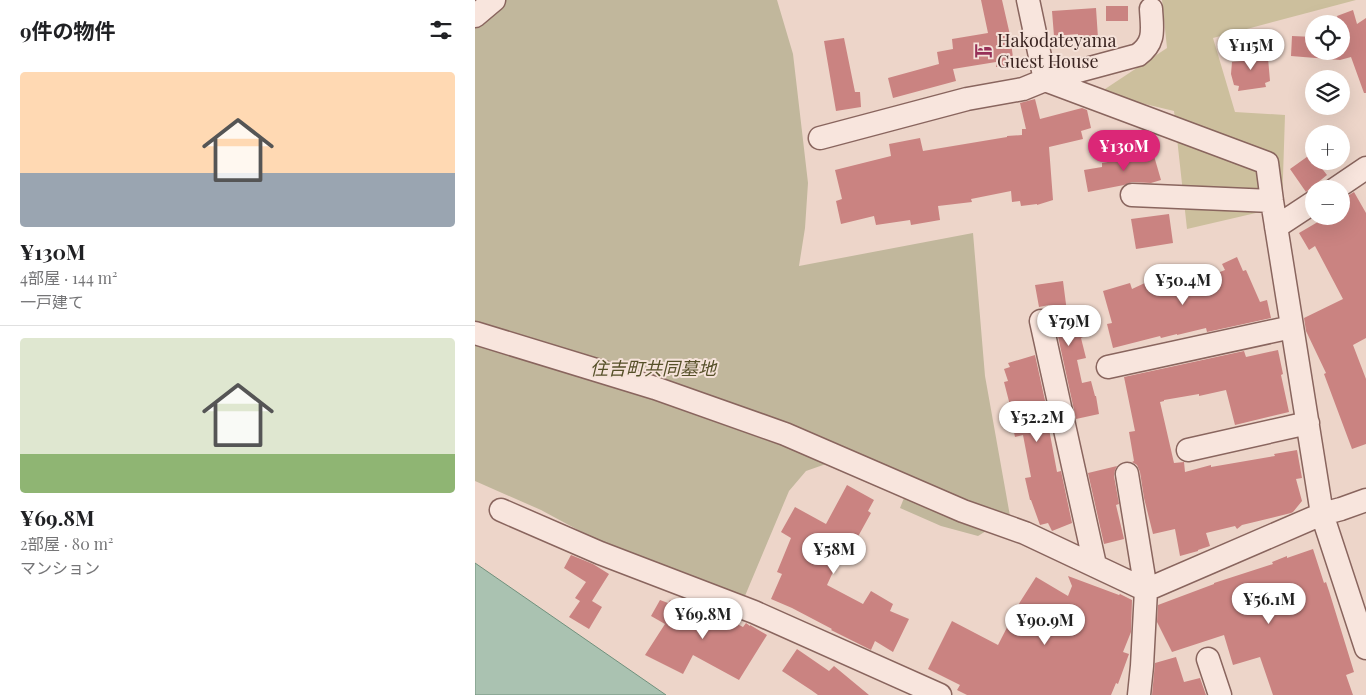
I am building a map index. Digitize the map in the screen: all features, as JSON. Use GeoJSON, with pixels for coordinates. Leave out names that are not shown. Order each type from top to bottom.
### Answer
{"type":"FeatureCollection","features":[{"type":"Feature","properties":{"kind":"street"},"geometry":{"type":"LineString","coordinates":[[475,16],[494,0]]}},
{"type":"Feature","properties":{"kind":"street"},"geometry":{"type":"LineString","coordinates":[[1028,0],[1045,80]]}},
{"type":"Feature","properties":{"kind":"street"},"geometry":{"type":"LineString","coordinates":[[820,138],[967,99],[1023,89],[1045,80],[1138,55],[1146,49],[1153,33],[1151,8]]}},
{"type":"Feature","properties":{"kind":"street"},"geometry":{"type":"LineString","coordinates":[[1045,80],[1267,163],[1322,514],[1366,648]]}},
{"type":"Feature","properties":{"kind":"street"},"geometry":{"type":"LineString","coordinates":[[1348,180],[1366,168]]}},
{"type":"Feature","properties":{"kind":"street"},"geometry":{"type":"LineString","coordinates":[[1132,195],[1272,200]]}},
{"type":"Feature","properties":{"kind":"street"},"geometry":{"type":"LineString","coordinates":[[1276,227],[1305,208]]}},
{"type":"Feature","properties":{"kind":"street"},"geometry":{"type":"LineString","coordinates":[[1041,320],[1095,565]]}},
{"type":"Feature","properties":{"kind":"street"},"geometry":{"type":"LineString","coordinates":[[1108,367],[1292,327]]}},
{"type":"Feature","properties":{"kind":"street"},"geometry":{"type":"LineString","coordinates":[[475,333],[655,388],[785,434],[963,511],[1025,534],[1146,590],[1322,514],[1366,500]]}},
{"type":"Feature","properties":{"kind":"street"},"geometry":{"type":"LineString","coordinates":[[1188,450],[1307,423]]}},
{"type":"Feature","properties":{"kind":"street"},"geometry":{"type":"LineString","coordinates":[[1127,474],[1146,590],[1139,695]]}},
{"type":"Feature","properties":{"kind":"street"},"geometry":{"type":"LineString","coordinates":[[501,510],[600,553],[747,609],[940,695]]}},
{"type":"Feature","properties":{"kind":"street"},"geometry":{"type":"LineString","coordinates":[[1208,659],[1220,695]]}},
{"type":"Feature","properties":{"kind":"shaded area"},"geometry":{"type":"Polygon","coordinates":[[[1162,0],[1356,0],[1213,38],[1235,112],[1285,115],[1282,207],[1187,229],[1174,111],[1099,93],[1167,48],[1162,0]]]}},
{"type":"Feature","properties":{"kind":"shaded area"},"geometry":{"type":"Polygon","coordinates":[[[475,563],[666,695],[475,695],[475,563]]]}},
{"type":"Feature","properties":{"kind":"green space","name":"住吉町共同墓地"},"geometry":{"type":"Polygon","coordinates":[[[475,0],[777,0],[793,54],[808,183],[805,228],[799,266],[973,233],[985,376],[1010,516],[978,536],[941,526],[900,508],[910,483],[843,458],[806,471],[789,491],[742,603],[630,558],[541,510],[475,481],[475,0]]]}},
{"type":"Feature","properties":{"kind":"building"},"geometry":{"type":"Polygon","coordinates":[[[981,0],[1002,0],[1010,35],[1014,65],[996,67],[996,62],[953,69],[956,81],[893,98],[888,78],[939,64],[937,52],[953,49],[952,39],[988,33],[981,0]]]}},
{"type":"Feature","properties":{"kind":"building"},"geometry":{"type":"Polygon","coordinates":[[[1106,6],[1128,6],[1128,21],[1106,21],[1106,6]]]}},
{"type":"Feature","properties":{"kind":"building"},"geometry":{"type":"Polygon","coordinates":[[[1096,8],[1098,38],[1078,39],[1078,34],[1054,36],[1052,11],[1096,8]]]}},
{"type":"Feature","properties":{"kind":"building"},"geometry":{"type":"Polygon","coordinates":[[[1353,10],[1357,24],[1366,18],[1366,93],[1364,93],[1350,57],[1350,15],[1340,15],[1353,10]]]}},
{"type":"Feature","properties":{"kind":"building"},"geometry":{"type":"Polygon","coordinates":[[[1292,36],[1305,37],[1305,57],[1291,56],[1292,36]]]}},
{"type":"Feature","properties":{"kind":"building"},"geometry":{"type":"Polygon","coordinates":[[[844,38],[855,92],[860,92],[861,107],[836,111],[824,41],[844,38]]]}},
{"type":"Feature","properties":{"kind":"building"},"geometry":{"type":"Polygon","coordinates":[[[1260,50],[1259,59],[1268,58],[1270,81],[1265,83],[1266,87],[1238,91],[1239,86],[1234,85],[1231,74],[1232,62],[1242,61],[1241,51],[1260,50]]]}},
{"type":"Feature","properties":{"kind":"building"},"geometry":{"type":"Polygon","coordinates":[[[1035,99],[1040,119],[1082,108],[1087,110],[1091,128],[1081,131],[1083,139],[1049,147],[1053,200],[1037,205],[1021,206],[1020,201],[1012,202],[1011,191],[971,199],[972,202],[938,206],[940,220],[911,225],[910,220],[876,225],[874,216],[841,224],[836,201],[842,199],[835,170],[891,156],[889,144],[920,138],[923,151],[1022,135],[1022,129],[1026,129],[1020,103],[1035,99]]]}},
{"type":"Feature","properties":{"kind":"building"},"geometry":{"type":"Polygon","coordinates":[[[1152,149],[1161,180],[1151,183],[1132,182],[1088,192],[1084,170],[1102,167],[1102,163],[1131,158],[1130,156],[1152,149]]]}},
{"type":"Feature","properties":{"kind":"building"},"geometry":{"type":"Polygon","coordinates":[[[1305,158],[1305,170],[1323,170],[1327,175],[1321,180],[1305,180],[1305,191],[1290,169],[1305,158]]]}},
{"type":"Feature","properties":{"kind":"building"},"geometry":{"type":"Polygon","coordinates":[[[1354,192],[1366,213],[1366,338],[1353,345],[1366,379],[1366,444],[1352,449],[1324,374],[1326,373],[1306,331],[1304,318],[1343,299],[1315,246],[1309,250],[1299,233],[1313,225],[1350,225],[1350,194],[1354,192]]]}},
{"type":"Feature","properties":{"kind":"building"},"geometry":{"type":"Polygon","coordinates":[[[1169,214],[1173,243],[1136,249],[1131,219],[1169,214]]]}},
{"type":"Feature","properties":{"kind":"building"},"geometry":{"type":"Polygon","coordinates":[[[1237,257],[1243,271],[1246,270],[1260,302],[1267,300],[1271,318],[1207,332],[1206,328],[1161,338],[1160,336],[1113,348],[1107,324],[1112,323],[1103,291],[1130,283],[1132,289],[1177,268],[1185,286],[1225,270],[1222,264],[1237,257]]]}},
{"type":"Feature","properties":{"kind":"building"},"geometry":{"type":"Polygon","coordinates":[[[1063,281],[1067,312],[1075,310],[1083,337],[1081,338],[1086,358],[1077,360],[1082,383],[1091,381],[1099,414],[1076,419],[1054,318],[1049,305],[1039,307],[1035,285],[1063,281]]]}},
{"type":"Feature","properties":{"kind":"building"},"geometry":{"type":"Polygon","coordinates":[[[1278,350],[1289,412],[1235,425],[1226,390],[1160,402],[1174,463],[1184,462],[1185,472],[1211,465],[1211,467],[1275,456],[1274,454],[1297,450],[1302,478],[1296,479],[1302,501],[1291,513],[1242,525],[1237,529],[1235,526],[1206,533],[1210,546],[1180,556],[1175,529],[1153,534],[1140,472],[1137,465],[1132,462],[1134,461],[1129,432],[1135,431],[1124,377],[1244,351],[1246,357],[1278,350]]]}},
{"type":"Feature","properties":{"kind":"building"},"geometry":{"type":"Polygon","coordinates":[[[1035,355],[1051,428],[1049,429],[1057,472],[1061,471],[1072,523],[1052,531],[1048,523],[1040,525],[1030,500],[1025,478],[1031,477],[1023,435],[1015,437],[1011,418],[1013,417],[1004,382],[1008,381],[1004,369],[1010,367],[1008,363],[1035,355]]]}},
{"type":"Feature","properties":{"kind":"building"},"geometry":{"type":"Polygon","coordinates":[[[1117,466],[1114,476],[1119,504],[1116,505],[1124,539],[1104,544],[1088,473],[1117,466]]]}},
{"type":"Feature","properties":{"kind":"building"},"geometry":{"type":"Polygon","coordinates":[[[847,485],[874,500],[868,511],[871,513],[844,562],[839,559],[827,585],[863,604],[871,591],[893,604],[890,611],[909,619],[893,652],[875,641],[871,650],[792,608],[771,599],[782,574],[777,572],[791,538],[781,532],[795,507],[826,524],[847,485]]]}},
{"type":"Feature","properties":{"kind":"building"},"geometry":{"type":"Polygon","coordinates":[[[1313,549],[1324,583],[1326,582],[1329,591],[1354,672],[1346,675],[1353,695],[1273,695],[1260,657],[1233,665],[1224,635],[1172,652],[1157,622],[1158,605],[1214,583],[1273,564],[1272,562],[1287,556],[1287,558],[1313,549]]]}},
{"type":"Feature","properties":{"kind":"building"},"geometry":{"type":"Polygon","coordinates":[[[571,555],[593,564],[609,574],[592,601],[602,607],[589,629],[569,617],[580,601],[575,598],[586,582],[564,568],[571,555]]]}},
{"type":"Feature","properties":{"kind":"building"},"geometry":{"type":"Polygon","coordinates":[[[1068,576],[1132,600],[1131,632],[1123,652],[1129,654],[1118,684],[1116,683],[1111,695],[967,695],[957,690],[960,685],[928,669],[952,621],[998,645],[1020,602],[1036,577],[1068,596],[1072,586],[1068,576]]]}},
{"type":"Feature","properties":{"kind":"building"},"geometry":{"type":"Polygon","coordinates":[[[660,600],[668,603],[670,600],[686,612],[689,605],[708,616],[711,610],[743,627],[746,623],[767,635],[739,680],[693,655],[683,674],[645,655],[665,624],[651,616],[660,600]]]}},
{"type":"Feature","properties":{"kind":"building"},"geometry":{"type":"Polygon","coordinates":[[[797,649],[829,671],[834,666],[869,695],[818,695],[782,671],[797,649]]]}},
{"type":"Feature","properties":{"kind":"building"},"geometry":{"type":"Polygon","coordinates":[[[1176,657],[1184,682],[1200,678],[1206,695],[1152,695],[1155,663],[1176,657]]]}},
{"type":"Feature","properties":{"kind":"place","name":"Hakodateyama Guest House"},"geometry":{"type":"Point","coordinates":[983,50]}}]}
